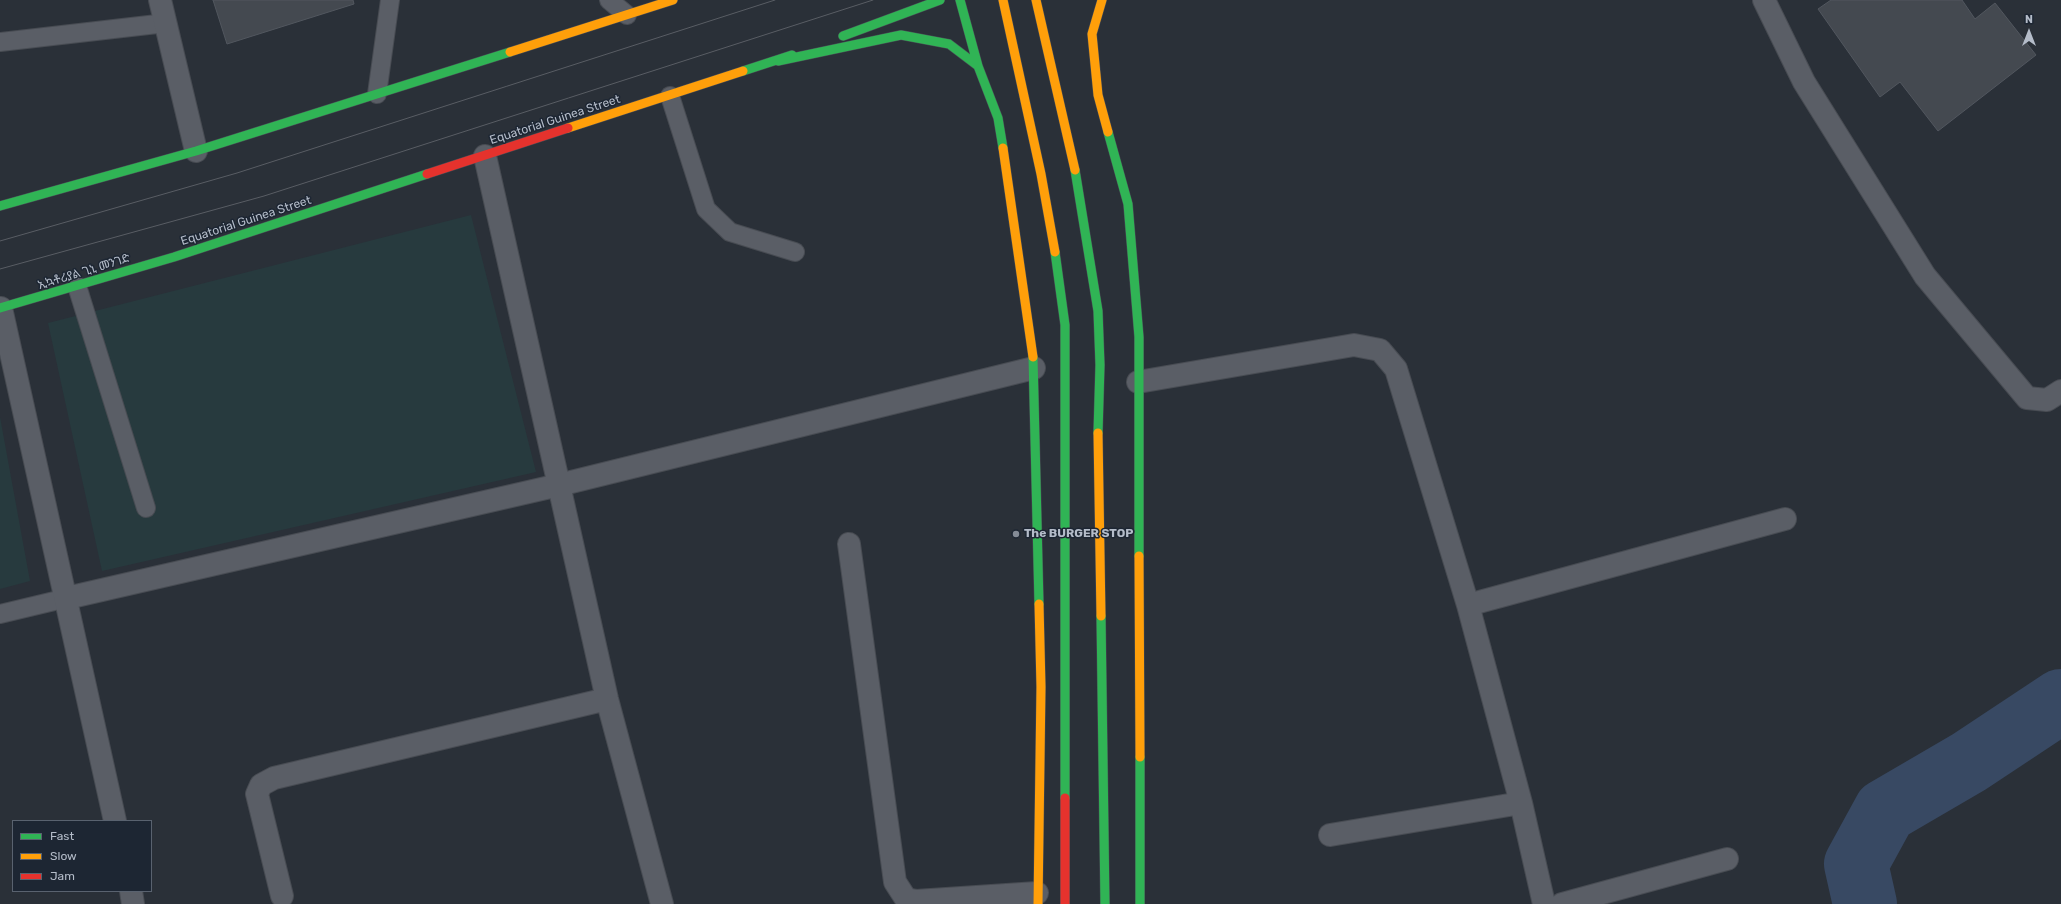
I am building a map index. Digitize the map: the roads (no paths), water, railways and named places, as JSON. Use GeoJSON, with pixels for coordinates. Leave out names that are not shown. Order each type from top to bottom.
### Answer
{"type":"FeatureCollection","features":[{"type":"Feature","properties":{"kind":"main road"},"geometry":{"type":"LineString","coordinates":[[0,206],[196,151],[673,0]]}},
{"type":"Feature","properties":{"kind":"main road","name":"Equatorial Guinea Street"},"geometry":{"type":"LineString","coordinates":[[174,257],[778,61],[940,0]]}},
{"type":"Feature","properties":{"kind":"main road"},"geometry":{"type":"LineString","coordinates":[[960,0],[978,66],[998,118],[1010,189],[1034,368],[1041,687],[1037,899]]}},
{"type":"Feature","properties":{"kind":"main road"},"geometry":{"type":"LineString","coordinates":[[1003,0],[1055,250],[1065,325],[1065,904]]}},
{"type":"Feature","properties":{"kind":"main road"},"geometry":{"type":"LineString","coordinates":[[1036,0],[1075,172],[1098,311],[1100,365],[1098,454],[1105,904]]}},
{"type":"Feature","properties":{"kind":"main road"},"geometry":{"type":"LineString","coordinates":[[1102,0],[1092,34],[1098,95],[1128,204],[1139,337],[1140,904]]}},
{"type":"Feature","properties":{"kind":"main road"},"geometry":{"type":"LineString","coordinates":[[778,61],[901,35],[949,44],[978,66]]}},
{"type":"Feature","properties":{"kind":"main road","name":"ኢኳቶሪያል ጊኒ መንገድ"},"geometry":{"type":"LineString","coordinates":[[0,308],[174,257]]}},
{"type":"Feature","properties":{"kind":"street"},"geometry":{"type":"LineString","coordinates":[[160,0],[196,151]]}},
{"type":"Feature","properties":{"kind":"street"},"geometry":{"type":"LineString","coordinates":[[1764,0],[1804,82],[1925,276],[2027,398],[2047,400],[2061,392]]}},
{"type":"Feature","properties":{"kind":"street"},"geometry":{"type":"LineString","coordinates":[[485,156],[607,699],[662,904]]}},
{"type":"Feature","properties":{"kind":"street"},"geometry":{"type":"LineString","coordinates":[[0,308],[67,598],[115,820]]}},
{"type":"Feature","properties":{"kind":"street"},"geometry":{"type":"LineString","coordinates":[[1138,382],[1354,345],[1380,350],[1396,369],[1468,605],[1521,803],[1544,904]]}},
{"type":"Feature","properties":{"kind":"street"},"geometry":{"type":"LineString","coordinates":[[67,598],[559,485],[1034,368]]}},
{"type":"Feature","properties":{"kind":"street"},"geometry":{"type":"LineString","coordinates":[[1468,605],[1785,519]]}},
{"type":"Feature","properties":{"kind":"street"},"geometry":{"type":"LineString","coordinates":[[849,544],[896,882],[906,899],[916,901],[1037,899]]}},
{"type":"Feature","properties":{"kind":"street"},"geometry":{"type":"LineString","coordinates":[[282,896],[257,794],[261,785],[274,778],[607,699]]}},
{"type":"Feature","properties":{"kind":"street"},"geometry":{"type":"LineString","coordinates":[[1330,835],[1521,803]]}},
{"type":"Feature","properties":{"kind":"street"},"geometry":{"type":"LineString","coordinates":[[1562,904],[1727,859]]}},
{"type":"Feature","properties":{"kind":"street"},"geometry":{"type":"LineString","coordinates":[[130,892],[133,904]]}},
{"type":"Feature","properties":{"kind":"lane"},"geometry":{"type":"LineString","coordinates":[[377,94],[390,0]]}},
{"type":"Feature","properties":{"kind":"lane"},"geometry":{"type":"LineString","coordinates":[[610,0],[627,15]]}},
{"type":"Feature","properties":{"kind":"lane"},"geometry":{"type":"LineString","coordinates":[[0,42],[166,24]]}},
{"type":"Feature","properties":{"kind":"lane"},"geometry":{"type":"LineString","coordinates":[[670,96],[706,209],[730,232],[795,252]]}},
{"type":"Feature","properties":{"kind":"lane"},"geometry":{"type":"LineString","coordinates":[[77,286],[146,508]]}},
{"type":"Feature","properties":{"kind":"lane"},"geometry":{"type":"LineString","coordinates":[[0,614],[67,598]]}},
{"type":"Feature","properties":{"kind":"waterway"},"geometry":{"type":"LineString","coordinates":[[1865,904],[1856,864],[1885,811],[1969,762],[2061,701]]}},
{"type":"Feature","properties":{"kind":"tram line"},"geometry":{"type":"LineString","coordinates":[[0,241],[237,173],[775,0]]}},
{"type":"Feature","properties":{"kind":"tram line"},"geometry":{"type":"LineString","coordinates":[[0,269],[264,196],[873,0]]}},
{"type":"Feature","properties":{"kind":"place","name":"The BURGER STOP"},"geometry":{"type":"Point","coordinates":[1016,534]}}]}
